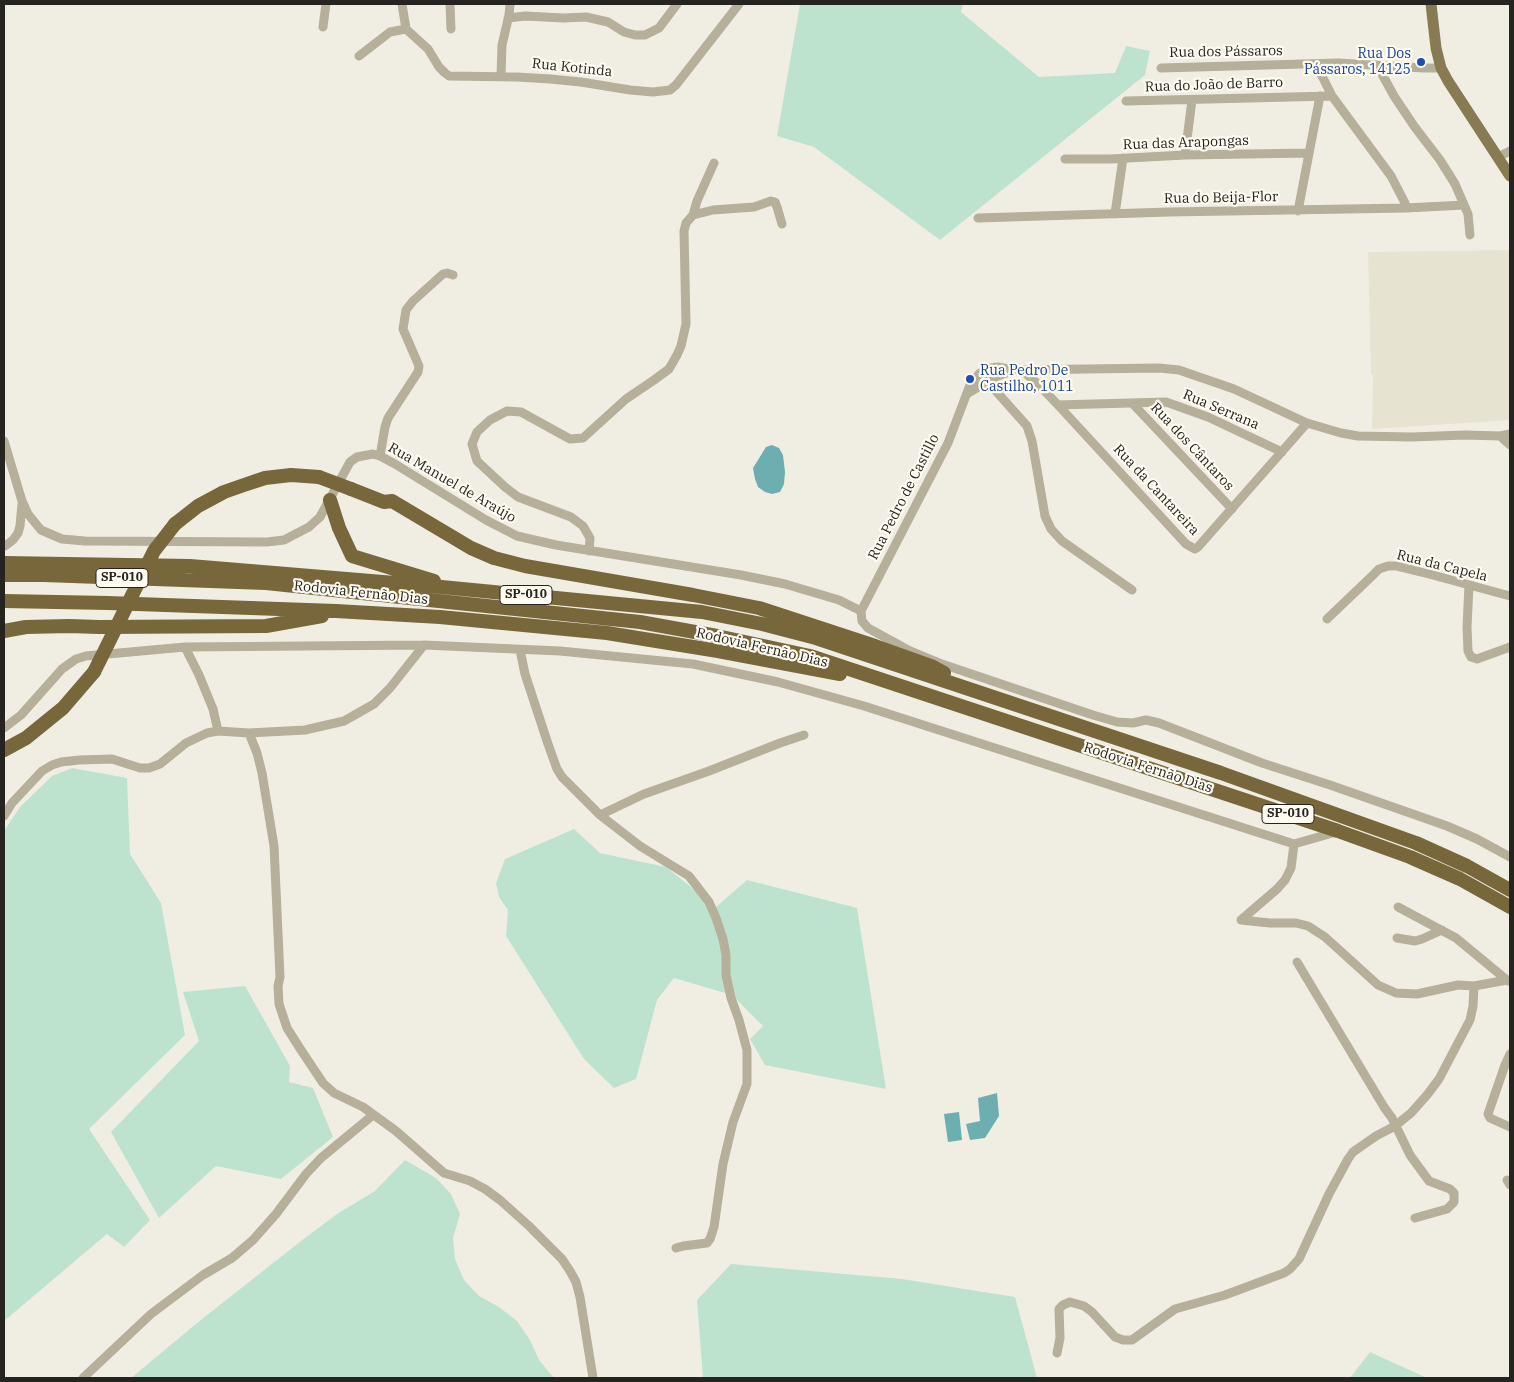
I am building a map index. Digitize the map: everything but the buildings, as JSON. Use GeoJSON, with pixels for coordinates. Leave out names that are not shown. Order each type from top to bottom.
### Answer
{"type":"FeatureCollection","features":[{"type":"Feature","properties":{"kind":"highway"},"geometry":{"type":"LineString","coordinates":[[4,750],[26,738],[63,708],[94,672],[154,551],[175,524],[198,506],[224,492],[265,478],[291,475],[319,477],[384,502],[392,501],[471,548],[494,558],[525,566],[759,608],[931,666],[994,697]]}},
{"type":"Feature","properties":{"kind":"highway"},"geometry":{"type":"LineString","coordinates":[[330,500],[339,528],[352,556],[468,590]]}},
{"type":"Feature","properties":{"kind":"highway","name":"Rodovia Fernão Dias"},"geometry":{"type":"LineString","coordinates":[[4,563],[190,566],[702,612],[745,621],[816,638],[1220,773],[1416,843],[1467,866],[1510,890]]}},
{"type":"Feature","properties":{"kind":"highway","name":"Rodovia Fernão Dias"},"geometry":{"type":"LineString","coordinates":[[4,575],[266,583],[640,622],[810,656],[1338,831],[1410,857],[1460,879],[1510,907]]}},
{"type":"Feature","properties":{"kind":"highway"},"geometry":{"type":"LineString","coordinates":[[4,601],[336,611],[440,617],[607,633],[718,651],[904,688]]}},
{"type":"Feature","properties":{"kind":"highway"},"geometry":{"type":"LineString","coordinates":[[4,631],[26,626],[266,626],[315,618],[336,611]]}},
{"type":"Feature","properties":{"kind":"highway"},"geometry":{"type":"LineString","coordinates":[[745,621],[824,630]]}},
{"type":"Feature","properties":{"kind":"main road"},"geometry":{"type":"LineString","coordinates":[[1432,4],[1436,48],[1441,68],[1448,82],[1510,176]]}},
{"type":"Feature","properties":{"kind":"street"},"geometry":{"type":"LineString","coordinates":[[323,27],[326,4]]}},
{"type":"Feature","properties":{"kind":"street"},"geometry":{"type":"LineString","coordinates":[[359,56],[390,32],[406,29],[402,4]]}},
{"type":"Feature","properties":{"kind":"street"},"geometry":{"type":"LineString","coordinates":[[450,4],[451,29]]}},
{"type":"Feature","properties":{"kind":"street"},"geometry":{"type":"LineString","coordinates":[[500,76],[502,45],[510,4]]}},
{"type":"Feature","properties":{"kind":"street"},"geometry":{"type":"LineString","coordinates":[[508,18],[525,16],[586,17],[608,22],[624,32],[645,35],[659,28],[677,4]]}},
{"type":"Feature","properties":{"kind":"street","name":"Rua Kotinda"},"geometry":{"type":"LineString","coordinates":[[406,29],[428,49],[439,67],[449,76],[500,76],[581,82],[645,92],[670,90],[676,85],[739,4]]}},
{"type":"Feature","properties":{"kind":"street","name":"Rua dos Pássaros"},"geometry":{"type":"LineString","coordinates":[[1161,68],[1338,62],[1441,68]]}},
{"type":"Feature","properties":{"kind":"street"},"geometry":{"type":"LineString","coordinates":[[1316,64],[1332,96],[1391,176],[1406,208]]}},
{"type":"Feature","properties":{"kind":"street"},"geometry":{"type":"LineString","coordinates":[[1376,65],[1394,96],[1446,170],[1468,214],[1470,234]]}},
{"type":"Feature","properties":{"kind":"street"},"geometry":{"type":"LineString","coordinates":[[1298,211],[1320,96]]}},
{"type":"Feature","properties":{"kind":"street","name":"Rua do João de Barro"},"geometry":{"type":"LineString","coordinates":[[1126,102],[1332,96]]}},
{"type":"Feature","properties":{"kind":"street"},"geometry":{"type":"LineString","coordinates":[[1185,155],[1192,100]]}},
{"type":"Feature","properties":{"kind":"street"},"geometry":{"type":"LineString","coordinates":[[1498,157],[1510,151]]}},
{"type":"Feature","properties":{"kind":"street","name":"Rua das Arapongas"},"geometry":{"type":"LineString","coordinates":[[1065,159],[1309,153]]}},
{"type":"Feature","properties":{"kind":"street"},"geometry":{"type":"LineString","coordinates":[[1114,214],[1123,158]]}},
{"type":"Feature","properties":{"kind":"street"},"geometry":{"type":"LineString","coordinates":[[589,551],[590,538],[583,526],[571,517],[518,497],[504,487],[477,461],[472,444],[477,432],[483,426],[507,411],[521,412],[570,439],[583,438],[626,399],[669,369],[679,351],[686,324],[684,231],[686,223],[693,215],[714,163]]}},
{"type":"Feature","properties":{"kind":"street"},"geometry":{"type":"LineString","coordinates":[[693,215],[713,210],[754,207],[772,201],[778,207],[782,224]]}},
{"type":"Feature","properties":{"kind":"street","name":"Rua do Beija-Flor"},"geometry":{"type":"LineString","coordinates":[[978,218],[1298,211],[1464,205]]}},
{"type":"Feature","properties":{"kind":"street"},"geometry":{"type":"LineString","coordinates":[[380,456],[388,418],[418,372],[419,366],[403,329],[406,310],[413,301],[443,274],[454,275]]}},
{"type":"Feature","properties":{"kind":"street","name":"Rua Pedro de Castillo"},"geometry":{"type":"LineString","coordinates":[[861,610],[948,443],[973,380],[980,373],[990,368],[998,367],[1018,370],[1159,368],[1179,370],[1234,389],[1307,423],[1341,433],[1358,436],[1412,437],[1500,436],[1510,434]]}},
{"type":"Feature","properties":{"kind":"street"},"geometry":{"type":"LineString","coordinates":[[967,394],[987,381],[1018,370]]}},
{"type":"Feature","properties":{"kind":"street","name":"Rua da Cantareira"},"geometry":{"type":"LineString","coordinates":[[1018,370],[1038,384],[1058,404],[1190,547],[1194,549],[1198,547],[1307,423]]}},
{"type":"Feature","properties":{"kind":"street"},"geometry":{"type":"LineString","coordinates":[[987,381],[1027,426],[1032,441],[1045,516],[1051,530],[1062,541],[1132,590]]}},
{"type":"Feature","properties":{"kind":"street","name":"Rua Serrana"},"geometry":{"type":"LineString","coordinates":[[1058,404],[1159,402],[1178,406],[1208,416],[1282,452]]}},
{"type":"Feature","properties":{"kind":"street","name":"Rua dos Cântaros"},"geometry":{"type":"LineString","coordinates":[[1133,404],[1232,509]]}},
{"type":"Feature","properties":{"kind":"street"},"geometry":{"type":"LineString","coordinates":[[1500,436],[1510,446]]}},
{"type":"Feature","properties":{"kind":"street","name":"Rua Manuel de Araújo"},"geometry":{"type":"LineString","coordinates":[[4,441],[22,501],[28,514],[41,530],[62,539],[85,541],[266,542],[284,540],[309,527],[320,517],[350,462],[357,457],[365,455],[380,456],[492,524],[517,536],[589,551],[741,575],[785,584],[839,600],[861,610]]}},
{"type":"Feature","properties":{"kind":"street"},"geometry":{"type":"LineString","coordinates":[[5,546],[18,534],[22,501]]}},
{"type":"Feature","properties":{"kind":"street","name":"Rua da Capela"},"geometry":{"type":"LineString","coordinates":[[1327,619],[1379,569],[1388,566],[1396,566],[1510,596]]}},
{"type":"Feature","properties":{"kind":"street"},"geometry":{"type":"LineString","coordinates":[[1469,585],[1467,627],[1468,651],[1471,657],[1477,660],[1510,647]]}},
{"type":"Feature","properties":{"kind":"street"},"geometry":{"type":"LineString","coordinates":[[861,610],[862,621],[868,628],[910,651],[939,663],[1117,722],[1133,723],[1146,720],[1160,723],[1262,763],[1447,826],[1477,839],[1510,858]]}},
{"type":"Feature","properties":{"kind":"street"},"geometry":{"type":"LineString","coordinates":[[4,816],[12,803],[42,771],[52,765],[79,760],[112,760],[140,768],[149,768],[160,764],[186,743],[207,733],[218,731],[249,733],[305,730],[344,721],[374,704],[390,688],[424,644]]}},
{"type":"Feature","properties":{"kind":"street"},"geometry":{"type":"LineString","coordinates":[[4,728],[21,715],[62,669],[76,659],[86,656],[185,647],[424,644],[560,651],[694,664],[778,682],[864,706],[1294,844],[1338,831]]}},
{"type":"Feature","properties":{"kind":"street"},"geometry":{"type":"LineString","coordinates":[[185,647],[200,675],[218,731]]}},
{"type":"Feature","properties":{"kind":"street"},"geometry":{"type":"LineString","coordinates":[[520,650],[525,674],[557,769],[569,786],[600,815],[640,846],[689,876],[709,902],[723,939],[730,998],[748,1050],[747,1084],[733,1122],[723,1164],[714,1227],[710,1239],[707,1243],[676,1248]]}},
{"type":"Feature","properties":{"kind":"street"},"geometry":{"type":"LineString","coordinates":[[249,733],[257,752],[262,773],[274,846],[280,977],[279,1004],[294,1040],[323,1082],[334,1092],[373,1114],[396,1131],[444,1173],[485,1189],[529,1226],[562,1259],[576,1282],[580,1297],[593,1378]]}},
{"type":"Feature","properties":{"kind":"street"},"geometry":{"type":"LineString","coordinates":[[600,815],[644,794],[780,743],[804,736]]}},
{"type":"Feature","properties":{"kind":"street"},"geometry":{"type":"LineString","coordinates":[[1294,844],[1291,868],[1285,880],[1241,920],[1296,923],[1308,926],[1325,937],[1378,984],[1396,993],[1417,994],[1458,985],[1474,986],[1509,981]]}},
{"type":"Feature","properties":{"kind":"street"},"geometry":{"type":"LineString","coordinates":[[1398,907],[1442,930],[1465,945],[1509,981]]}},
{"type":"Feature","properties":{"kind":"street"},"geometry":{"type":"LineString","coordinates":[[1397,938],[1422,939],[1442,930]]}},
{"type":"Feature","properties":{"kind":"street"},"geometry":{"type":"LineString","coordinates":[[1296,962],[1392,1118],[1410,1155],[1429,1181],[1450,1189],[1454,1193],[1454,1202],[1447,1209],[1415,1218]]}},
{"type":"Feature","properties":{"kind":"street"},"geometry":{"type":"LineString","coordinates":[[1057,1353],[1060,1338],[1059,1310],[1063,1305],[1070,1302],[1084,1306],[1092,1312],[1115,1337],[1123,1340],[1132,1340],[1175,1310],[1225,1295],[1284,1273],[1299,1258],[1329,1194],[1353,1152],[1395,1126],[1411,1113],[1439,1079],[1470,1020],[1474,986]]}},
{"type":"Feature","properties":{"kind":"street"},"geometry":{"type":"LineString","coordinates":[[1510,1054],[1488,1114],[1490,1118],[1510,1127]]}},
{"type":"Feature","properties":{"kind":"street"},"geometry":{"type":"LineString","coordinates":[[83,1378],[151,1314],[203,1274],[232,1258],[253,1240],[276,1214],[306,1174],[373,1114]]}},
{"type":"Feature","properties":{"kind":"shaded area"},"geometry":{"type":"Polygon","coordinates":[[[1510,250],[1510,420],[1372,429],[1373,375],[1371,374],[1368,252],[1510,250]]]}},
{"type":"Feature","properties":{"kind":"green space"},"geometry":{"type":"Polygon","coordinates":[[[800,4],[963,4],[961,12],[1039,77],[1115,73],[1126,46],[1150,51],[1145,75],[940,240],[814,147],[777,136],[800,4]]]}},
{"type":"Feature","properties":{"kind":"green space"},"geometry":{"type":"Polygon","coordinates":[[[72,768],[127,778],[130,854],[161,903],[185,1035],[89,1129],[150,1220],[124,1247],[107,1234],[4,1321],[4,831],[20,807],[52,776],[72,768]]]}},
{"type":"Feature","properties":{"kind":"green space"},"geometry":{"type":"Polygon","coordinates":[[[574,829],[600,853],[666,867],[716,907],[747,880],[857,908],[886,1089],[765,1065],[750,1039],[763,1026],[732,995],[674,978],[657,1000],[636,1079],[614,1088],[584,1059],[506,936],[508,910],[499,897],[496,883],[505,859],[574,829]]]}},
{"type":"Feature","properties":{"kind":"green space"},"geometry":{"type":"Polygon","coordinates":[[[245,986],[290,1066],[289,1082],[313,1088],[333,1137],[281,1179],[216,1166],[159,1218],[111,1132],[199,1041],[183,992],[245,986]]]}},
{"type":"Feature","properties":{"kind":"green space"},"geometry":{"type":"Polygon","coordinates":[[[405,1160],[436,1178],[451,1194],[460,1214],[453,1238],[455,1259],[464,1280],[479,1296],[499,1307],[517,1321],[530,1340],[539,1360],[554,1378],[131,1378],[301,1241],[337,1214],[375,1191],[405,1160]]]}},
{"type":"Feature","properties":{"kind":"green space"},"geometry":{"type":"Polygon","coordinates":[[[731,1264],[902,1279],[1015,1297],[1037,1378],[703,1378],[697,1300],[731,1264]]]}},
{"type":"Feature","properties":{"kind":"green space"},"geometry":{"type":"Polygon","coordinates":[[[1370,1352],[1427,1378],[1350,1378],[1370,1352]]]}},
{"type":"Feature","properties":{"kind":"water"},"geometry":{"type":"Polygon","coordinates":[[[772,445],[779,448],[783,455],[785,472],[784,484],[780,492],[772,494],[758,487],[753,468],[766,447],[772,445]]]}},
{"type":"Feature","properties":{"kind":"water"},"geometry":{"type":"Polygon","coordinates":[[[997,1093],[999,1116],[985,1138],[970,1140],[966,1124],[980,1121],[978,1098],[997,1093]]]}},
{"type":"Feature","properties":{"kind":"water"},"geometry":{"type":"Polygon","coordinates":[[[959,1112],[962,1140],[948,1142],[944,1114],[959,1112]]]}},
{"type":"Feature","properties":{"kind":"place","name":"Rua Dos Pássaros, 14125"},"geometry":{"type":"Point","coordinates":[1421,62]}},
{"type":"Feature","properties":{"kind":"place","name":"Rua Pedro De Castilho, 1011"},"geometry":{"type":"Point","coordinates":[970,379]}}]}
